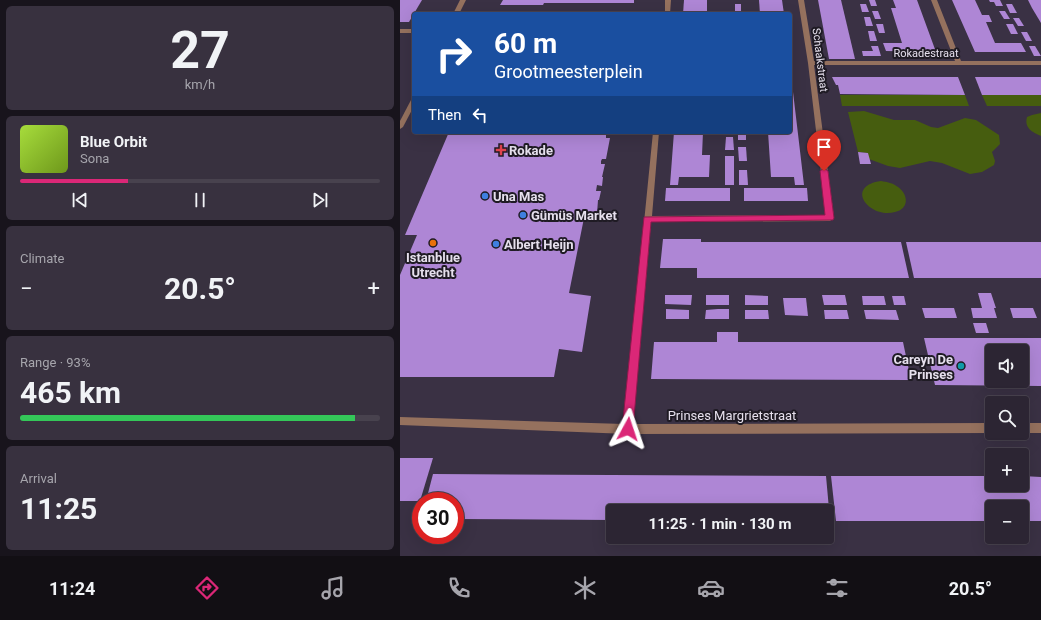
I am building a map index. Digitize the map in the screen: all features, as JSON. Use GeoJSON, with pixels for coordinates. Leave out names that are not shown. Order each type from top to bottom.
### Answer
{"type":"FeatureCollection","features":[{"type":"Feature","properties":{"kind":"street"},"geometry":{"type":"LineString","coordinates":[[457,12],[463,0]]}},
{"type":"Feature","properties":{"kind":"street"},"geometry":{"type":"LineString","coordinates":[[667,12],[668,0]]}},
{"type":"Feature","properties":{"kind":"street","name":"Schaakstraat"},"geometry":{"type":"LineString","coordinates":[[647,219],[830,218],[811,63],[801,0]]}},
{"type":"Feature","properties":{"kind":"street"},"geometry":{"type":"LineString","coordinates":[[934,0],[958,62]]}},
{"type":"Feature","properties":{"kind":"street"},"geometry":{"type":"LineString","coordinates":[[400,31],[412,31]]}},
{"type":"Feature","properties":{"kind":"street","name":"Rokadestraat"},"geometry":{"type":"LineString","coordinates":[[811,63],[1041,63]]}},
{"type":"Feature","properties":{"kind":"street"},"geometry":{"type":"LineString","coordinates":[[400,127],[412,104]]}},
{"type":"Feature","properties":{"kind":"street"},"geometry":{"type":"LineString","coordinates":[[628,429],[656,134]]}},
{"type":"Feature","properties":{"kind":"street","name":"Prinses Margrietstraat"},"geometry":{"type":"LineString","coordinates":[[400,421],[628,429],[985,428]]}},
{"type":"Feature","properties":{"kind":"street"},"geometry":{"type":"LineString","coordinates":[[1029,428],[1041,428]]}},
{"type":"Feature","properties":{"kind":"green space"},"geometry":{"type":"Polygon","coordinates":[[[840,95],[965,95],[969,106],[842,106],[840,95]]]}},
{"type":"Feature","properties":{"kind":"green space"},"geometry":{"type":"Polygon","coordinates":[[[982,95],[1041,95],[1041,106],[987,106],[982,95]]]}},
{"type":"Feature","properties":{"kind":"green space"},"geometry":{"type":"Polygon","coordinates":[[[864,111],[894,120],[915,120],[931,127],[938,128],[965,118],[976,120],[999,135],[1000,144],[992,152],[995,161],[994,165],[982,172],[970,174],[942,163],[930,161],[900,168],[888,166],[869,159],[868,153],[858,152],[848,112],[864,111]]]}},
{"type":"Feature","properties":{"kind":"green space"},"geometry":{"type":"Polygon","coordinates":[[[1041,113],[1041,136],[1028,127],[1026,121],[1027,117],[1041,113]]]}},
{"type":"Feature","properties":{"kind":"green space"},"geometry":{"type":"Polygon","coordinates":[[[881,181],[888,182],[902,190],[906,198],[903,208],[895,212],[885,213],[869,207],[864,201],[862,195],[864,189],[870,184],[881,181]]]}},
{"type":"Feature","properties":{"kind":"building"},"geometry":{"type":"Polygon","coordinates":[[[400,0],[422,0],[415,12],[412,12],[412,17],[409,22],[400,22],[400,0]]]}},
{"type":"Feature","properties":{"kind":"building"},"geometry":{"type":"Polygon","coordinates":[[[503,0],[634,0],[634,3],[544,3],[543,5],[500,5],[503,0]]]}},
{"type":"Feature","properties":{"kind":"building"},"geometry":{"type":"Polygon","coordinates":[[[684,0],[707,0],[707,12],[683,12],[684,0]]]}},
{"type":"Feature","properties":{"kind":"building"},"geometry":{"type":"Polygon","coordinates":[[[759,0],[782,0],[784,12],[760,12],[759,0]]]}},
{"type":"Feature","properties":{"kind":"building"},"geometry":{"type":"Polygon","coordinates":[[[818,0],[841,0],[855,59],[829,59],[818,0]]]}},
{"type":"Feature","properties":{"kind":"building"},"geometry":{"type":"Polygon","coordinates":[[[869,0],[875,0],[877,6],[871,6],[869,0]]]}},
{"type":"Feature","properties":{"kind":"building"},"geometry":{"type":"Polygon","coordinates":[[[893,0],[917,0],[936,52],[886,51],[883,43],[902,43],[891,8],[896,8],[893,0]]]}},
{"type":"Feature","properties":{"kind":"building"},"geometry":{"type":"Polygon","coordinates":[[[952,0],[975,0],[982,15],[989,15],[992,22],[986,22],[995,43],[1021,43],[1026,52],[975,52],[952,0]]]}},
{"type":"Feature","properties":{"kind":"building"},"geometry":{"type":"Polygon","coordinates":[[[989,0],[1000,0],[1003,6],[996,6],[994,2],[990,2],[989,0]]]}},
{"type":"Feature","properties":{"kind":"building"},"geometry":{"type":"Polygon","coordinates":[[[1028,0],[1041,0],[1041,23],[1032,8],[1028,0]]]}},
{"type":"Feature","properties":{"kind":"building"},"geometry":{"type":"Polygon","coordinates":[[[735,4],[741,4],[741,12],[735,12],[735,4]]]}},
{"type":"Feature","properties":{"kind":"building"},"geometry":{"type":"Polygon","coordinates":[[[860,4],[866,4],[869,12],[862,12],[860,4]]]}},
{"type":"Feature","properties":{"kind":"building"},"geometry":{"type":"Polygon","coordinates":[[[1006,4],[1012,4],[1017,13],[1010,13],[1006,4]]]}},
{"type":"Feature","properties":{"kind":"building"},"geometry":{"type":"Polygon","coordinates":[[[872,11],[878,11],[881,19],[875,19],[872,11]]]}},
{"type":"Feature","properties":{"kind":"building"},"geometry":{"type":"Polygon","coordinates":[[[999,11],[1005,11],[1010,19],[1004,19],[999,11]]]}},
{"type":"Feature","properties":{"kind":"building"},"geometry":{"type":"Polygon","coordinates":[[[864,17],[870,17],[873,26],[866,26],[864,17]]]}},
{"type":"Feature","properties":{"kind":"building"},"geometry":{"type":"Polygon","coordinates":[[[1013,18],[1019,18],[1024,26],[1018,26],[1013,18]]]}},
{"type":"Feature","properties":{"kind":"building"},"geometry":{"type":"Polygon","coordinates":[[[876,24],[883,24],[885,33],[879,33],[876,24]]]}},
{"type":"Feature","properties":{"kind":"building"},"geometry":{"type":"Polygon","coordinates":[[[1006,24],[1013,24],[1018,34],[1011,34],[1006,24]]]}},
{"type":"Feature","properties":{"kind":"building"},"geometry":{"type":"Polygon","coordinates":[[[868,31],[874,31],[877,41],[870,41],[868,31]]]}},
{"type":"Feature","properties":{"kind":"building"},"geometry":{"type":"Polygon","coordinates":[[[1021,32],[1027,32],[1032,41],[1026,41],[1021,32]]]}},
{"type":"Feature","properties":{"kind":"building"},"geometry":{"type":"Polygon","coordinates":[[[871,46],[878,46],[881,56],[863,56],[862,51],[873,51],[871,46]]]}},
{"type":"Feature","properties":{"kind":"building"},"geometry":{"type":"Polygon","coordinates":[[[1029,46],[1035,46],[1041,56],[1034,56],[1029,46]]]}},
{"type":"Feature","properties":{"kind":"building"},"geometry":{"type":"Polygon","coordinates":[[[832,77],[958,77],[965,95],[840,94],[838,85],[836,85],[832,77]]]}},
{"type":"Feature","properties":{"kind":"building"},"geometry":{"type":"Polygon","coordinates":[[[975,77],[1041,77],[1041,95],[982,95],[975,77]]]}},
{"type":"Feature","properties":{"kind":"building"},"geometry":{"type":"Polygon","coordinates":[[[792,83],[804,185],[795,185],[794,177],[771,177],[768,134],[792,134],[792,83]]]}},
{"type":"Feature","properties":{"kind":"building"},"geometry":{"type":"Polygon","coordinates":[[[448,134],[606,134],[606,138],[610,138],[606,159],[602,159],[601,161],[601,164],[605,164],[602,177],[602,186],[597,185],[596,191],[601,191],[598,200],[597,214],[592,215],[591,218],[584,218],[569,293],[591,296],[582,352],[559,349],[554,377],[400,377],[400,275],[417,235],[405,235],[448,134]]]}},
{"type":"Feature","properties":{"kind":"building"},"geometry":{"type":"Polygon","coordinates":[[[674,134],[703,134],[702,155],[710,155],[709,177],[679,177],[678,185],[670,185],[674,134]]]}},
{"type":"Feature","properties":{"kind":"building"},"geometry":{"type":"Polygon","coordinates":[[[738,134],[746,134],[746,140],[738,140],[738,134]]]}},
{"type":"Feature","properties":{"kind":"building"},"geometry":{"type":"Polygon","coordinates":[[[726,137],[733,137],[734,150],[725,150],[726,137]]]}},
{"type":"Feature","properties":{"kind":"building"},"geometry":{"type":"Polygon","coordinates":[[[738,147],[746,147],[747,161],[739,161],[738,147]]]}},
{"type":"Feature","properties":{"kind":"building"},"geometry":{"type":"Polygon","coordinates":[[[858,152],[868,153],[871,164],[860,164],[858,152]]]}},
{"type":"Feature","properties":{"kind":"building"},"geometry":{"type":"Polygon","coordinates":[[[725,156],[734,156],[734,185],[725,185],[725,156]]]}},
{"type":"Feature","properties":{"kind":"building"},"geometry":{"type":"Polygon","coordinates":[[[739,170],[747,170],[748,185],[739,185],[739,170]]]}},
{"type":"Feature","properties":{"kind":"building"},"geometry":{"type":"Polygon","coordinates":[[[666,188],[730,188],[730,201],[665,201],[666,188]]]}},
{"type":"Feature","properties":{"kind":"building"},"geometry":{"type":"Polygon","coordinates":[[[744,188],[807,188],[808,201],[744,201],[744,188]]]}},
{"type":"Feature","properties":{"kind":"building"},"geometry":{"type":"Polygon","coordinates":[[[663,239],[701,239],[701,242],[901,242],[909,278],[697,278],[697,268],[660,268],[663,239]]]}},
{"type":"Feature","properties":{"kind":"building"},"geometry":{"type":"Polygon","coordinates":[[[906,242],[1041,242],[1041,278],[914,278],[906,242]]]}},
{"type":"Feature","properties":{"kind":"building"},"geometry":{"type":"Polygon","coordinates":[[[978,293],[991,293],[996,308],[994,308],[997,318],[973,318],[971,308],[982,308],[978,293]]]}},
{"type":"Feature","properties":{"kind":"building"},"geometry":{"type":"Polygon","coordinates":[[[665,295],[692,295],[691,305],[665,304],[665,295]]]}},
{"type":"Feature","properties":{"kind":"building"},"geometry":{"type":"Polygon","coordinates":[[[706,295],[729,295],[729,305],[706,305],[706,295]]]}},
{"type":"Feature","properties":{"kind":"building"},"geometry":{"type":"Polygon","coordinates":[[[745,295],[768,296],[768,305],[745,305],[745,295]]]}},
{"type":"Feature","properties":{"kind":"building"},"geometry":{"type":"Polygon","coordinates":[[[822,295],[845,295],[847,305],[824,305],[822,295]]]}},
{"type":"Feature","properties":{"kind":"building"},"geometry":{"type":"Polygon","coordinates":[[[862,296],[884,296],[886,305],[863,305],[862,296]]]}},
{"type":"Feature","properties":{"kind":"building"},"geometry":{"type":"Polygon","coordinates":[[[892,296],[904,296],[906,305],[894,305],[892,296]]]}},
{"type":"Feature","properties":{"kind":"building"},"geometry":{"type":"Polygon","coordinates":[[[783,298],[806,298],[808,316],[785,315],[783,298]]]}},
{"type":"Feature","properties":{"kind":"building"},"geometry":{"type":"Polygon","coordinates":[[[922,308],[954,308],[957,318],[925,318],[922,308]]]}},
{"type":"Feature","properties":{"kind":"building"},"geometry":{"type":"Polygon","coordinates":[[[1010,308],[1033,308],[1037,318],[1013,318],[1010,308]]]}},
{"type":"Feature","properties":{"kind":"building"},"geometry":{"type":"Polygon","coordinates":[[[666,309],[689,310],[689,319],[666,319],[666,309]]]}},
{"type":"Feature","properties":{"kind":"building"},"geometry":{"type":"Polygon","coordinates":[[[729,309],[729,319],[705,319],[706,310],[729,309]]]}},
{"type":"Feature","properties":{"kind":"building"},"geometry":{"type":"Polygon","coordinates":[[[745,310],[768,310],[769,319],[745,319],[745,310]]]}},
{"type":"Feature","properties":{"kind":"building"},"geometry":{"type":"Polygon","coordinates":[[[824,310],[847,310],[849,319],[825,319],[824,310]]]}},
{"type":"Feature","properties":{"kind":"building"},"geometry":{"type":"Polygon","coordinates":[[[864,310],[896,310],[899,320],[866,319],[864,310]]]}},
{"type":"Feature","properties":{"kind":"building"},"geometry":{"type":"Polygon","coordinates":[[[973,323],[986,323],[989,333],[976,333],[973,323]]]}},
{"type":"Feature","properties":{"kind":"building"},"geometry":{"type":"Polygon","coordinates":[[[717,332],[738,332],[738,342],[903,342],[911,380],[651,379],[654,342],[717,342],[717,332]]]}},
{"type":"Feature","properties":{"kind":"building","name":"Careyn De Prinses"},"geometry":{"type":"Polygon","coordinates":[[[924,338],[1041,338],[1041,386],[1029,386],[1029,344],[985,344],[985,385],[935,385],[924,338]]]}},
{"type":"Feature","properties":{"kind":"building"},"geometry":{"type":"Polygon","coordinates":[[[400,458],[433,458],[423,492],[412,492],[412,501],[400,501],[400,458]]]}},
{"type":"Feature","properties":{"kind":"building"},"geometry":{"type":"Polygon","coordinates":[[[433,474],[826,476],[829,504],[606,504],[606,520],[464,519],[464,492],[428,492],[433,474]]]}},
{"type":"Feature","properties":{"kind":"building"},"geometry":{"type":"Polygon","coordinates":[[[831,476],[985,476],[985,492],[1029,492],[1029,476],[1041,477],[1041,521],[1029,521],[1029,500],[985,500],[985,521],[836,521],[831,476]]]}},
{"type":"Feature","properties":{"kind":"place","name":"Rokade"},"geometry":{"type":"Point","coordinates":[501,150]}},
{"type":"Feature","properties":{"kind":"place","name":"Una Mas"},"geometry":{"type":"Point","coordinates":[485,196]}},
{"type":"Feature","properties":{"kind":"place","name":"Gümüs Market"},"geometry":{"type":"Point","coordinates":[523,215]}},
{"type":"Feature","properties":{"kind":"place","name":"Istanblue Utrecht"},"geometry":{"type":"Point","coordinates":[433,243]}},
{"type":"Feature","properties":{"kind":"place","name":"Albert Heijn"},"geometry":{"type":"Point","coordinates":[496,244]}},
{"type":"Feature","properties":{"kind":"place","name":"Careyn De Prinses"},"geometry":{"type":"Point","coordinates":[961,366]}},
{"type":"Feature","properties":{"kind":"route"},"geometry":{"type":"LineString","coordinates":[[628,429],[647,219],[830,218],[824,171]]}}]}
